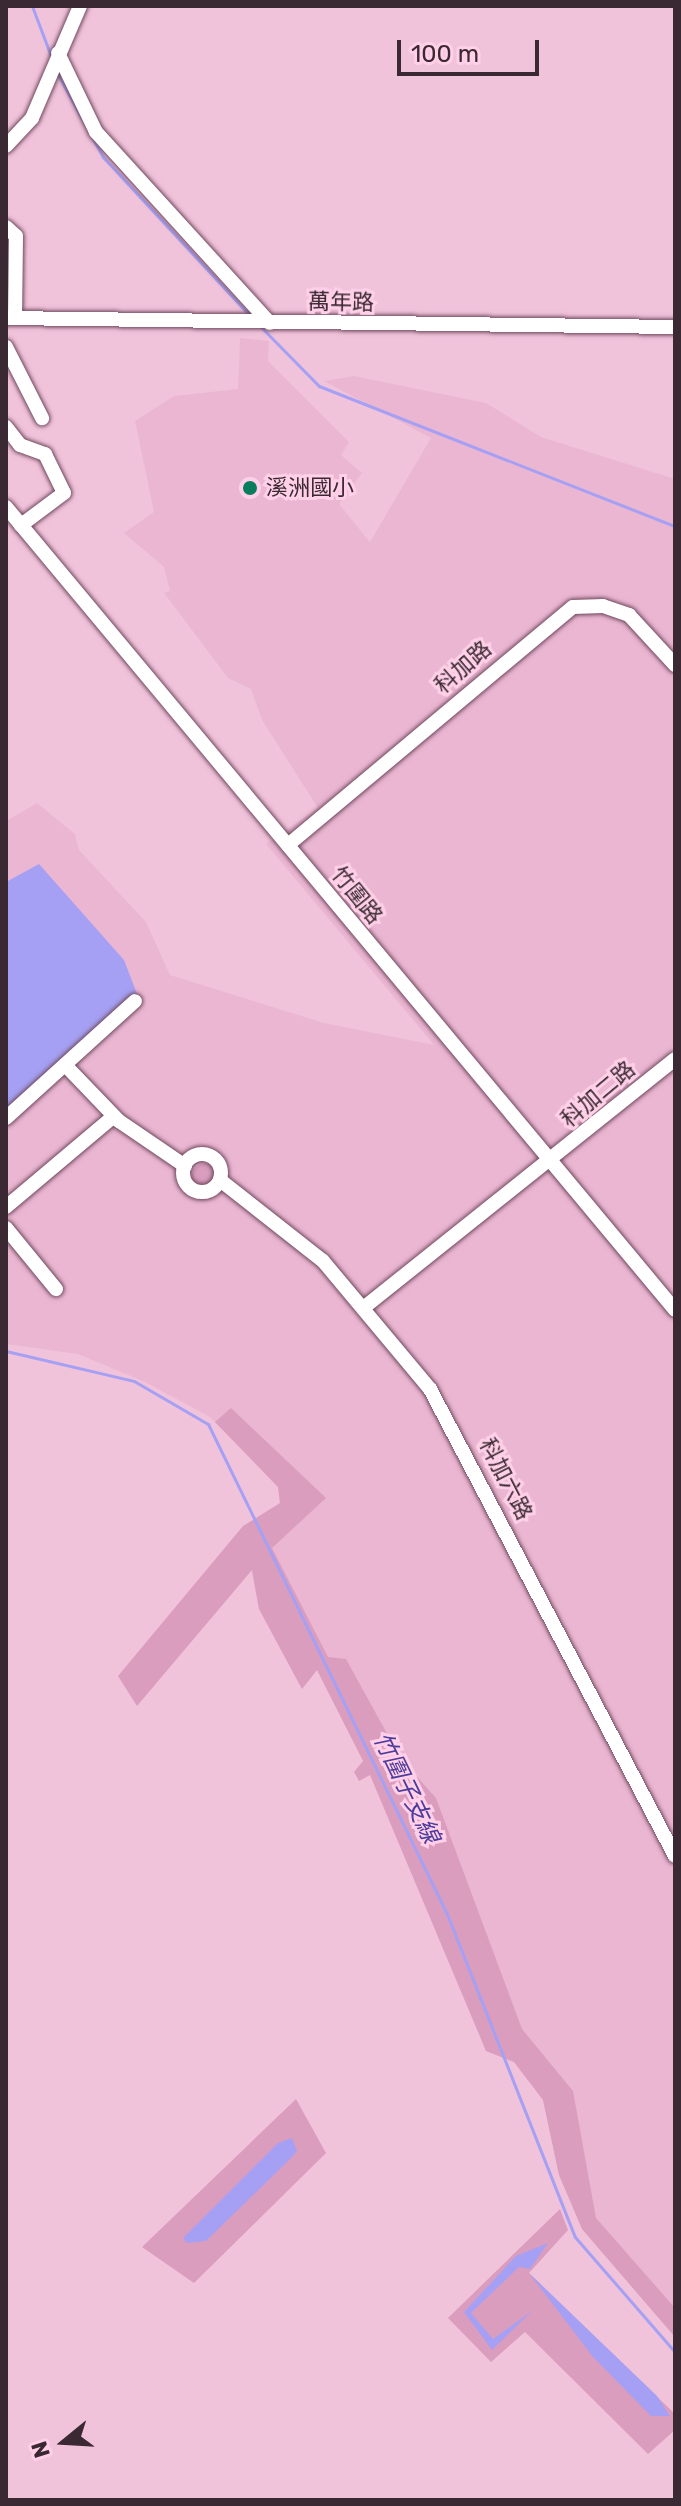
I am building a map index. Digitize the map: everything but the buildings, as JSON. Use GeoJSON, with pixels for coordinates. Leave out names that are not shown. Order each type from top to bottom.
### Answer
{"type":"FeatureCollection","features":[{"type":"Feature","properties":{"kind":"street"},"geometry":{"type":"LineString","coordinates":[[6,146],[32,118],[80,6]]}},
{"type":"Feature","properties":{"kind":"street"},"geometry":{"type":"LineString","coordinates":[[56,60],[96,132],[261,323]]}},
{"type":"Feature","properties":{"kind":"street"},"geometry":{"type":"LineString","coordinates":[[6,227],[16,236],[11,318]]}},
{"type":"Feature","properties":{"kind":"street","name":"萬年路"},"geometry":{"type":"LineString","coordinates":[[11,318],[675,327]]}},
{"type":"Feature","properties":{"kind":"street"},"geometry":{"type":"LineString","coordinates":[[6,347],[42,418]]}},
{"type":"Feature","properties":{"kind":"street"},"geometry":{"type":"LineString","coordinates":[[6,427],[20,445],[45,454],[64,493],[21,525]]}},
{"type":"Feature","properties":{"kind":"street","name":"竹圍路"},"geometry":{"type":"LineString","coordinates":[[6,507],[675,1310]]}},
{"type":"Feature","properties":{"kind":"street","name":"科加路"},"geometry":{"type":"LineString","coordinates":[[288,845],[573,607],[603,606],[629,615],[675,665]]}},
{"type":"Feature","properties":{"kind":"street"},"geometry":{"type":"LineString","coordinates":[[6,1118],[67,1067],[135,1001]]}},
{"type":"Feature","properties":{"kind":"street","name":"科加二路"},"geometry":{"type":"LineString","coordinates":[[367,1305],[550,1163],[675,1059]]}},
{"type":"Feature","properties":{"kind":"street"},"geometry":{"type":"LineString","coordinates":[[67,1067],[114,1116],[185,1166],[196,1191],[220,1180]]}},
{"type":"Feature","properties":{"kind":"street"},"geometry":{"type":"LineString","coordinates":[[6,1207],[114,1116]]}},
{"type":"Feature","properties":{"kind":"street","name":"科加六路"},"geometry":{"type":"LineString","coordinates":[[185,1166],[199,1155],[212,1157],[220,1180],[367,1305],[460,1438],[675,1856]]}},
{"type":"Feature","properties":{"kind":"street"},"geometry":{"type":"LineString","coordinates":[[6,1228],[56,1289]]}},
{"type":"Feature","properties":{"kind":"shaded area"},"geometry":{"type":"Polygon","coordinates":[[[240,338],[269,341],[268,361],[349,442],[341,455],[362,473],[339,504],[370,542],[431,438],[324,381],[354,376],[486,403],[541,437],[675,479],[675,2337],[582,2229],[559,2175],[543,2100],[514,2062],[486,2051],[386,1805],[317,1670],[302,1689],[259,1609],[243,1526],[280,1504],[278,1487],[210,1417],[145,1382],[78,1354],[6,1344],[6,821],[37,803],[75,834],[79,850],[146,922],[170,975],[324,1023],[434,1045],[266,844],[318,808],[262,720],[251,689],[228,678],[164,593],[170,591],[164,567],[124,533],[154,512],[135,421],[174,396],[238,389],[240,338]]]}},
{"type":"Feature","properties":{"kind":"shaded area"},"geometry":{"type":"Polygon","coordinates":[[[39,864],[124,960],[139,999],[6,1113],[6,882],[39,864]]]}},
{"type":"Feature","properties":{"kind":"shaded area"},"geometry":{"type":"Polygon","coordinates":[[[204,1164],[213,1167],[216,1176],[213,1185],[204,1188],[195,1185],[192,1176],[195,1167],[204,1164]]]}},
{"type":"Feature","properties":{"kind":"shaded area"},"geometry":{"type":"Polygon","coordinates":[[[231,1408],[326,1498],[272,1548],[328,1657],[346,1659],[401,1759],[436,1798],[522,2029],[573,2091],[596,2218],[675,2308],[675,2337],[582,2229],[559,2175],[543,2100],[514,2062],[486,2051],[370,1775],[359,1781],[354,1772],[363,1761],[317,1670],[302,1689],[259,1609],[252,1570],[137,1706],[118,1676],[243,1526],[280,1503],[278,1487],[215,1422],[231,1408]]]}},
{"type":"Feature","properties":{"kind":"shaded area"},"geometry":{"type":"Polygon","coordinates":[[[296,2099],[326,2153],[194,2283],[142,2247],[296,2099]]]}},
{"type":"Feature","properties":{"kind":"shaded area"},"geometry":{"type":"Polygon","coordinates":[[[292,2138],[297,2151],[290,2159],[206,2241],[187,2243],[183,2238],[278,2143],[292,2138]]]}},
{"type":"Feature","properties":{"kind":"shaded area"},"geometry":{"type":"Polygon","coordinates":[[[560,2209],[568,2230],[529,2273],[675,2414],[675,2430],[648,2454],[525,2332],[491,2362],[448,2318],[560,2209]]]}},
{"type":"Feature","properties":{"kind":"shaded area"},"geometry":{"type":"Polygon","coordinates":[[[548,2243],[530,2269],[519,2267],[471,2313],[493,2339],[532,2311],[492,2350],[464,2312],[516,2256],[548,2243]]]}},
{"type":"Feature","properties":{"kind":"shaded area"},"geometry":{"type":"Polygon","coordinates":[[[529,2273],[657,2396],[670,2416],[651,2416],[593,2357],[529,2273]]]}},
{"type":"Feature","properties":{"kind":"waterway"},"geometry":{"type":"LineString","coordinates":[[32,6],[52,59]]}},
{"type":"Feature","properties":{"kind":"waterway"},"geometry":{"type":"LineString","coordinates":[[57,73],[103,157],[250,316]]}},
{"type":"Feature","properties":{"kind":"waterway"},"geometry":{"type":"LineString","coordinates":[[261,327],[319,386],[675,526]]}},
{"type":"Feature","properties":{"kind":"waterway","name":"竹圍子支線"},"geometry":{"type":"LineString","coordinates":[[6,1351],[134,1381],[208,1424],[447,1914],[575,2237],[675,2352]]}},
{"type":"Feature","properties":{"kind":"place","name":"溪洲國小"},"geometry":{"type":"Point","coordinates":[250,488]}}]}
